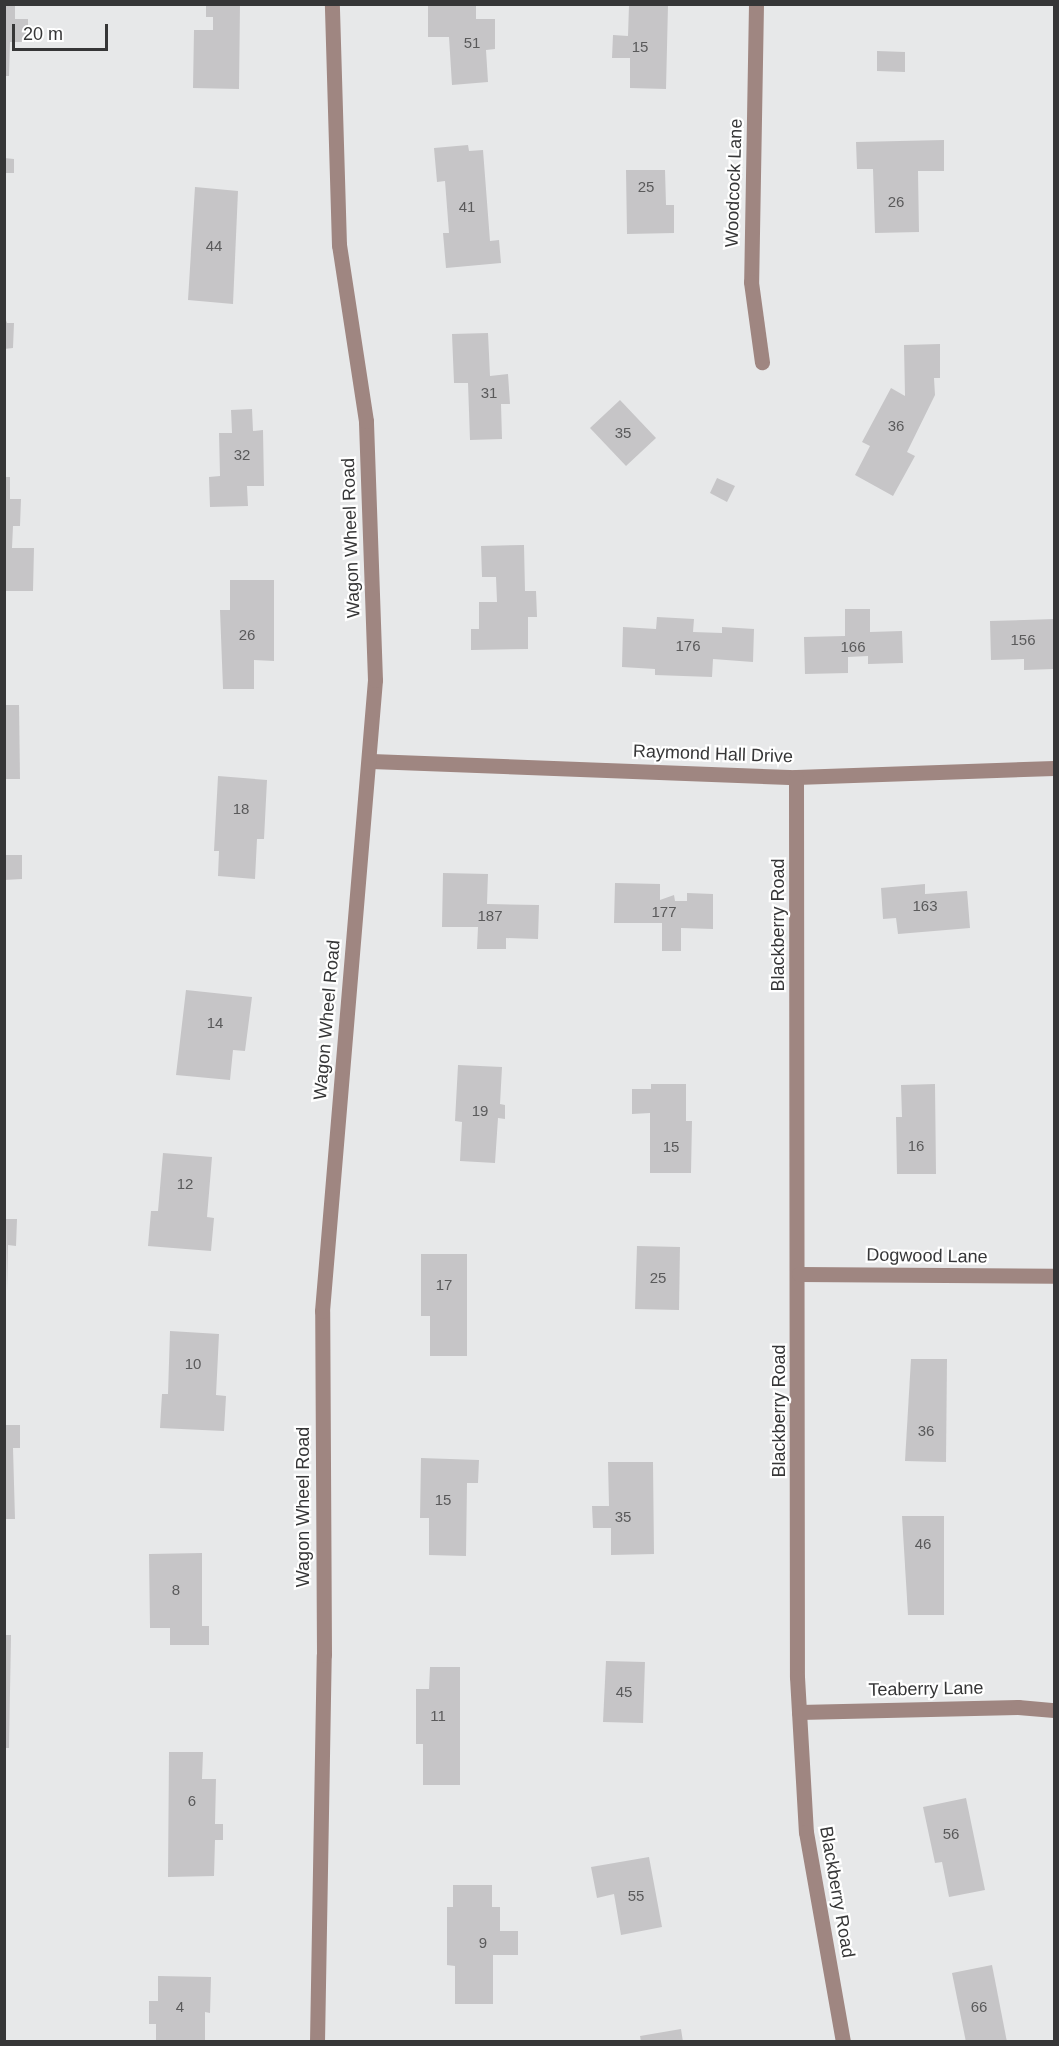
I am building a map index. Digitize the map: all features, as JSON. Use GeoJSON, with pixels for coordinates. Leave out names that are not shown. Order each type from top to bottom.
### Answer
{"type":"FeatureCollection","features":[{"type":"Feature","properties":{"kind":"street","name":"Wagon Wheel Road"},"geometry":{"type":"LineString","coordinates":[[317,2042],[324,1655],[322,1311],[371,761],[375,669],[366,421],[339,244],[332,4]]}},
{"type":"Feature","properties":{"kind":"street","name":"Woodcock Lane"},"geometry":{"type":"LineString","coordinates":[[756,4],[751,282],[762,362]]}},
{"type":"Feature","properties":{"kind":"street","name":"Raymond Hall Drive"},"geometry":{"type":"LineString","coordinates":[[371,761],[796,777],[1054,768]]}},
{"type":"Feature","properties":{"kind":"street","name":"Blackberry Road"},"geometry":{"type":"LineString","coordinates":[[796,777],[799,1712],[806,1832],[843,2042]]}},
{"type":"Feature","properties":{"kind":"street","name":"Dogwood Lane"},"geometry":{"type":"LineString","coordinates":[[799,1274],[1054,1276]]}},
{"type":"Feature","properties":{"kind":"street","name":"Teaberry Lane"},"geometry":{"type":"LineString","coordinates":[[799,1712],[1018,1707],[1054,1710]]}},
{"type":"Feature","properties":{"kind":"building"},"geometry":{"type":"Polygon","coordinates":[[[4,4],[15,4],[15,19],[28,19],[28,42],[10,42],[9,76],[4,76],[4,4]]]}},
{"type":"Feature","properties":{"kind":"building"},"geometry":{"type":"Polygon","coordinates":[[[206,4],[240,4],[239,89],[193,88],[194,30],[213,30],[213,17],[206,17],[206,4]]]}},
{"type":"Feature","properties":{"kind":"building"},"geometry":{"type":"Polygon","coordinates":[[[428,4],[476,4],[476,19],[495,19],[495,49],[486,50],[488,82],[452,85],[449,37],[428,37],[428,4]]]}},
{"type":"Feature","properties":{"kind":"building"},"geometry":{"type":"Polygon","coordinates":[[[629,5],[668,5],[666,89],[630,88],[630,58],[612,58],[613,35],[628,36],[629,5]]]}},
{"type":"Feature","properties":{"kind":"building"},"geometry":{"type":"Polygon","coordinates":[[[877,51],[905,52],[905,72],[877,71],[877,51]]]}},
{"type":"Feature","properties":{"kind":"building"},"geometry":{"type":"Polygon","coordinates":[[[944,140],[944,171],[918,171],[919,232],[875,233],[873,169],[857,169],[856,142],[944,140]]]}},
{"type":"Feature","properties":{"kind":"building"},"geometry":{"type":"Polygon","coordinates":[[[468,145],[469,151],[483,150],[490,241],[499,240],[501,263],[446,268],[443,233],[449,233],[445,181],[437,182],[434,148],[468,145]]]}},
{"type":"Feature","properties":{"kind":"building"},"geometry":{"type":"Polygon","coordinates":[[[4,158],[14,159],[14,173],[4,173],[4,158]]]}},
{"type":"Feature","properties":{"kind":"building"},"geometry":{"type":"Polygon","coordinates":[[[626,170],[665,170],[666,205],[674,205],[674,233],[627,234],[626,170]]]}},
{"type":"Feature","properties":{"kind":"building"},"geometry":{"type":"Polygon","coordinates":[[[195,187],[238,191],[233,304],[188,300],[195,187]]]}},
{"type":"Feature","properties":{"kind":"building"},"geometry":{"type":"Polygon","coordinates":[[[4,315],[7,323],[14,323],[13,348],[4,349],[4,315]]]}},
{"type":"Feature","properties":{"kind":"building"},"geometry":{"type":"Polygon","coordinates":[[[488,333],[490,376],[508,374],[510,404],[501,404],[502,439],[470,440],[468,383],[454,383],[452,334],[488,333]]]}},
{"type":"Feature","properties":{"kind":"building"},"geometry":{"type":"Polygon","coordinates":[[[940,344],[940,378],[934,378],[935,395],[907,452],[915,456],[893,496],[855,475],[870,446],[862,442],[891,388],[905,396],[904,345],[940,344]]]}},
{"type":"Feature","properties":{"kind":"building"},"geometry":{"type":"Polygon","coordinates":[[[620,400],[656,438],[626,466],[590,428],[620,400]]]}},
{"type":"Feature","properties":{"kind":"building"},"geometry":{"type":"Polygon","coordinates":[[[252,409],[253,431],[263,430],[264,486],[247,486],[248,506],[210,507],[209,477],[220,476],[219,433],[232,433],[231,410],[252,409]]]}},
{"type":"Feature","properties":{"kind":"building"},"geometry":{"type":"Polygon","coordinates":[[[4,477],[10,477],[10,499],[21,499],[20,526],[13,526],[12,548],[34,548],[33,591],[4,591],[4,477]]]}},
{"type":"Feature","properties":{"kind":"building"},"geometry":{"type":"Polygon","coordinates":[[[717,478],[735,486],[727,502],[710,493],[717,478]]]}},
{"type":"Feature","properties":{"kind":"building"},"geometry":{"type":"Polygon","coordinates":[[[524,545],[525,591],[536,591],[537,617],[528,617],[528,649],[471,650],[471,629],[479,629],[479,602],[497,602],[496,577],[482,577],[481,546],[524,545]]]}},
{"type":"Feature","properties":{"kind":"building"},"geometry":{"type":"Polygon","coordinates":[[[230,580],[274,580],[274,661],[254,660],[254,689],[223,689],[220,610],[230,610],[230,580]]]}},
{"type":"Feature","properties":{"kind":"building"},"geometry":{"type":"Polygon","coordinates":[[[845,609],[870,609],[870,632],[902,631],[903,663],[868,664],[868,656],[848,657],[848,673],[805,674],[804,637],[845,636],[845,609]]]}},
{"type":"Feature","properties":{"kind":"building"},"geometry":{"type":"Polygon","coordinates":[[[657,617],[694,619],[693,632],[722,633],[722,627],[754,629],[753,662],[713,659],[712,677],[655,675],[655,669],[622,667],[623,627],[656,629],[657,617]]]}},
{"type":"Feature","properties":{"kind":"building"},"geometry":{"type":"Polygon","coordinates":[[[1054,619],[1054,669],[1024,670],[1024,659],[991,660],[990,621],[1054,619]]]}},
{"type":"Feature","properties":{"kind":"building"},"geometry":{"type":"Polygon","coordinates":[[[4,705],[19,705],[20,779],[4,779],[4,705]]]}},
{"type":"Feature","properties":{"kind":"building"},"geometry":{"type":"Polygon","coordinates":[[[218,776],[267,780],[264,839],[257,839],[255,879],[218,876],[219,851],[214,851],[218,776]]]}},
{"type":"Feature","properties":{"kind":"building"},"geometry":{"type":"Polygon","coordinates":[[[4,855],[22,855],[22,879],[4,880],[4,855]]]}},
{"type":"Feature","properties":{"kind":"building"},"geometry":{"type":"Polygon","coordinates":[[[443,873],[488,874],[487,904],[539,905],[538,939],[506,938],[506,949],[477,949],[478,927],[442,927],[443,873]]]}},
{"type":"Feature","properties":{"kind":"building"},"geometry":{"type":"Polygon","coordinates":[[[615,883],[660,884],[660,900],[674,895],[675,901],[687,901],[687,893],[713,894],[713,929],[681,928],[681,951],[662,951],[662,923],[614,923],[615,883]]]}},
{"type":"Feature","properties":{"kind":"building"},"geometry":{"type":"Polygon","coordinates":[[[925,884],[925,894],[967,891],[970,928],[898,934],[896,918],[883,919],[881,888],[925,884]]]}},
{"type":"Feature","properties":{"kind":"building"},"geometry":{"type":"Polygon","coordinates":[[[186,990],[252,997],[245,1051],[233,1050],[230,1080],[176,1075],[186,990]]]}},
{"type":"Feature","properties":{"kind":"building"},"geometry":{"type":"Polygon","coordinates":[[[458,1065],[502,1067],[500,1104],[505,1105],[505,1119],[498,1118],[495,1163],[460,1161],[462,1122],[455,1121],[458,1065]]]}},
{"type":"Feature","properties":{"kind":"building"},"geometry":{"type":"Polygon","coordinates":[[[651,1084],[686,1084],[686,1121],[692,1121],[691,1173],[650,1173],[650,1113],[632,1114],[632,1089],[651,1089],[651,1084]]]}},
{"type":"Feature","properties":{"kind":"building"},"geometry":{"type":"Polygon","coordinates":[[[935,1084],[936,1174],[897,1174],[896,1117],[902,1117],[901,1085],[935,1084]]]}},
{"type":"Feature","properties":{"kind":"building"},"geometry":{"type":"Polygon","coordinates":[[[163,1153],[212,1157],[207,1217],[214,1218],[211,1251],[148,1246],[151,1211],[158,1211],[163,1153]]]}},
{"type":"Feature","properties":{"kind":"building"},"geometry":{"type":"Polygon","coordinates":[[[6,1219],[17,1219],[16,1246],[8,1245],[7,1292],[6,1219]]]}},
{"type":"Feature","properties":{"kind":"building"},"geometry":{"type":"Polygon","coordinates":[[[637,1246],[680,1247],[679,1310],[635,1309],[637,1246]]]}},
{"type":"Feature","properties":{"kind":"building"},"geometry":{"type":"Polygon","coordinates":[[[421,1254],[467,1254],[467,1356],[430,1356],[430,1316],[421,1316],[421,1254]]]}},
{"type":"Feature","properties":{"kind":"building"},"geometry":{"type":"Polygon","coordinates":[[[170,1331],[219,1334],[216,1395],[226,1396],[224,1431],[160,1428],[162,1394],[168,1394],[170,1331]]]}},
{"type":"Feature","properties":{"kind":"building"},"geometry":{"type":"Polygon","coordinates":[[[911,1359],[947,1359],[946,1462],[905,1461],[911,1359]]]}},
{"type":"Feature","properties":{"kind":"building"},"geometry":{"type":"Polygon","coordinates":[[[4,1425],[20,1425],[20,1448],[13,1448],[15,1519],[4,1519],[4,1425]]]}},
{"type":"Feature","properties":{"kind":"building"},"geometry":{"type":"Polygon","coordinates":[[[421,1458],[479,1460],[478,1483],[467,1483],[466,1556],[429,1555],[429,1518],[420,1518],[421,1458]]]}},
{"type":"Feature","properties":{"kind":"building"},"geometry":{"type":"Polygon","coordinates":[[[608,1462],[653,1462],[654,1554],[611,1555],[611,1528],[593,1528],[592,1506],[609,1506],[608,1462]]]}},
{"type":"Feature","properties":{"kind":"building"},"geometry":{"type":"Polygon","coordinates":[[[902,1516],[944,1516],[944,1615],[908,1615],[902,1516]]]}},
{"type":"Feature","properties":{"kind":"building"},"geometry":{"type":"Polygon","coordinates":[[[202,1553],[202,1626],[209,1626],[209,1645],[170,1645],[170,1628],[150,1628],[149,1554],[202,1553]]]}},
{"type":"Feature","properties":{"kind":"building"},"geometry":{"type":"Polygon","coordinates":[[[4,1635],[11,1635],[9,1748],[4,1748],[4,1635]]]}},
{"type":"Feature","properties":{"kind":"building"},"geometry":{"type":"Polygon","coordinates":[[[606,1661],[645,1662],[643,1723],[603,1722],[606,1661]]]}},
{"type":"Feature","properties":{"kind":"building"},"geometry":{"type":"Polygon","coordinates":[[[430,1667],[460,1667],[460,1785],[423,1785],[423,1744],[416,1744],[416,1689],[429,1689],[430,1667]]]}},
{"type":"Feature","properties":{"kind":"building"},"geometry":{"type":"Polygon","coordinates":[[[169,1752],[203,1752],[202,1779],[216,1779],[215,1824],[223,1824],[223,1840],[215,1840],[214,1876],[168,1877],[169,1752]]]}},
{"type":"Feature","properties":{"kind":"building"},"geometry":{"type":"Polygon","coordinates":[[[966,1798],[985,1890],[949,1897],[942,1862],[935,1863],[923,1807],[966,1798]]]}},
{"type":"Feature","properties":{"kind":"building"},"geometry":{"type":"Polygon","coordinates":[[[649,1857],[662,1927],[621,1935],[614,1894],[597,1898],[591,1867],[649,1857]]]}},
{"type":"Feature","properties":{"kind":"building"},"geometry":{"type":"Polygon","coordinates":[[[453,1885],[492,1885],[492,1907],[500,1907],[500,1931],[518,1931],[518,1955],[493,1955],[493,2004],[455,2004],[455,1966],[447,1965],[447,1907],[453,1907],[453,1885]]]}},
{"type":"Feature","properties":{"kind":"building"},"geometry":{"type":"Polygon","coordinates":[[[992,1965],[1007,2042],[966,2042],[952,1973],[992,1965]]]}},
{"type":"Feature","properties":{"kind":"building"},"geometry":{"type":"Polygon","coordinates":[[[158,1976],[211,1977],[210,2013],[205,2012],[205,2042],[156,2042],[156,2024],[149,2024],[149,2001],[158,2001],[158,1976]]]}},
{"type":"Feature","properties":{"kind":"building"},"geometry":{"type":"Polygon","coordinates":[[[681,2029],[683,2042],[641,2042],[640,2036],[681,2029]]]}}]}
